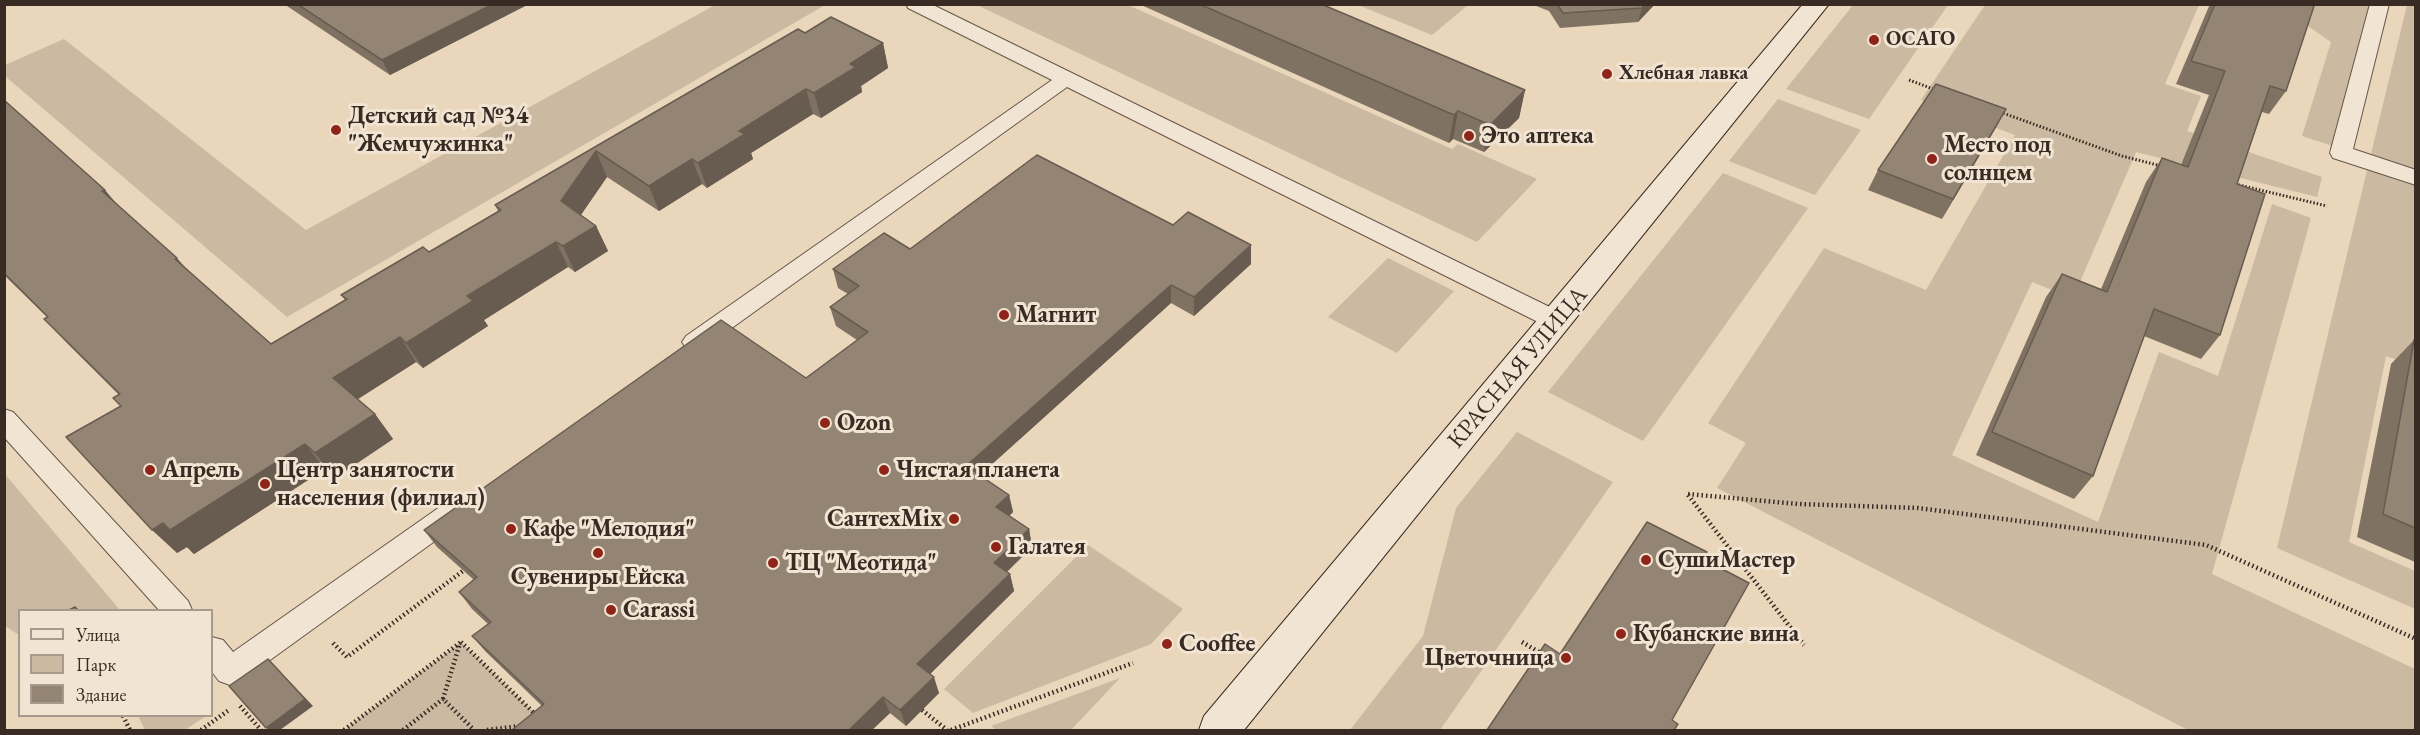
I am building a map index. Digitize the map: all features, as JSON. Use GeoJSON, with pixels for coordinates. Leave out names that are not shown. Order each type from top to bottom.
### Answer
{"type":"FeatureCollection","features":[{"type":"Feature","properties":{"kind":"street","name":"КРАСНАЯ УЛИЦА"},"geometry":{"type":"LineString","coordinates":[[1219,730],[1817,4]]}},
{"type":"Feature","properties":{"kind":"lane"},"geometry":{"type":"LineString","coordinates":[[915,4],[1557,321]]}},
{"type":"Feature","properties":{"kind":"lane"},"geometry":{"type":"LineString","coordinates":[[2380,4],[2341,153],[2415,178]]}},
{"type":"Feature","properties":{"kind":"lane"},"geometry":{"type":"LineString","coordinates":[[680,352],[1066,79]]}},
{"type":"Feature","properties":{"kind":"lane"},"geometry":{"type":"LineString","coordinates":[[4,419],[176,609]]}},
{"type":"Feature","properties":{"kind":"lane"},"geometry":{"type":"LineString","coordinates":[[213,651],[230,671],[475,497]]}},
{"type":"Feature","properties":{"kind":"path"},"geometry":{"type":"LineString","coordinates":[[1909,80],[1942,92]]}},
{"type":"Feature","properties":{"kind":"path"},"geometry":{"type":"LineString","coordinates":[[1999,112],[2122,156],[2168,167]]}},
{"type":"Feature","properties":{"kind":"path"},"geometry":{"type":"LineString","coordinates":[[2224,181],[2327,207]]}},
{"type":"Feature","properties":{"kind":"path"},"geometry":{"type":"LineString","coordinates":[[1804,645],[1688,494],[1798,504],[1918,508],[2206,545],[2415,639]]}},
{"type":"Feature","properties":{"kind":"path"},"geometry":{"type":"LineString","coordinates":[[307,616],[347,657],[463,571]]}},
{"type":"Feature","properties":{"kind":"path"},"geometry":{"type":"LineString","coordinates":[[403,730],[443,699],[460,642]]}},
{"type":"Feature","properties":{"kind":"path"},"geometry":{"type":"LineString","coordinates":[[460,642],[536,715]]}},
{"type":"Feature","properties":{"kind":"path"},"geometry":{"type":"LineString","coordinates":[[344,730],[460,642]]}},
{"type":"Feature","properties":{"kind":"path"},"geometry":{"type":"LineString","coordinates":[[1522,642],[1551,659]]}},
{"type":"Feature","properties":{"kind":"path"},"geometry":{"type":"LineString","coordinates":[[922,710],[949,730],[1133,663]]}},
{"type":"Feature","properties":{"kind":"path"},"geometry":{"type":"LineString","coordinates":[[443,699],[474,730]]}},
{"type":"Feature","properties":{"kind":"path"},"geometry":{"type":"LineString","coordinates":[[201,730],[238,704]]}},
{"type":"Feature","properties":{"kind":"path"},"geometry":{"type":"LineString","coordinates":[[487,730],[522,726]]}},
{"type":"Feature","properties":{"kind":"green space"},"geometry":{"type":"Polygon","coordinates":[[[717,4],[825,5],[287,317],[5,76],[5,65],[64,39],[306,230],[717,4]]]}},
{"type":"Feature","properties":{"kind":"green space"},"geometry":{"type":"Polygon","coordinates":[[[977,5],[1128,5],[1452,149],[1458,144],[1537,179],[1477,242],[977,5]]]}},
{"type":"Feature","properties":{"kind":"green space"},"geometry":{"type":"Polygon","coordinates":[[[1358,5],[1468,5],[1432,35],[1358,5]]]}},
{"type":"Feature","properties":{"kind":"green space"},"geometry":{"type":"Polygon","coordinates":[[[1853,5],[1948,5],[1869,119],[1786,89],[1853,5]]]}},
{"type":"Feature","properties":{"kind":"green space"},"geometry":{"type":"Polygon","coordinates":[[[1985,5],[2199,5],[2165,84],[2201,96],[2187,131],[2322,177],[2317,197],[2136,152],[2073,298],[2032,282],[1952,455],[2098,522],[2159,352],[2218,376],[2272,204],[2311,218],[2212,574],[2415,669],[2415,730],[2188,730],[1717,488],[1746,443],[1708,423],[1824,248],[1926,290],[2015,135],[1921,100],[1985,5]]]}},
{"type":"Feature","properties":{"kind":"green space"},"geometry":{"type":"Polygon","coordinates":[[[2311,5],[2371,5],[2333,146],[2302,136],[2331,42],[2305,24],[2311,5]]]}},
{"type":"Feature","properties":{"kind":"green space"},"geometry":{"type":"Polygon","coordinates":[[[2407,5],[2415,5],[2415,169],[2371,154],[2407,5]]]}},
{"type":"Feature","properties":{"kind":"green space"},"geometry":{"type":"Polygon","coordinates":[[[1778,99],[1861,130],[1815,195],[1729,161],[1778,99]]]}},
{"type":"Feature","properties":{"kind":"green space"},"geometry":{"type":"Polygon","coordinates":[[[2368,166],[2415,182],[2415,366],[2386,356],[2349,542],[2415,571],[2415,609],[2277,548],[2368,166]]]}},
{"type":"Feature","properties":{"kind":"green space"},"geometry":{"type":"Polygon","coordinates":[[[1723,173],[1808,208],[1643,441],[1548,392],[1723,173]]]}},
{"type":"Feature","properties":{"kind":"green space"},"geometry":{"type":"Polygon","coordinates":[[[1388,258],[1454,291],[1397,353],[1328,317],[1388,258]]]}},
{"type":"Feature","properties":{"kind":"green space"},"geometry":{"type":"Polygon","coordinates":[[[1517,432],[1613,482],[1440,730],[1350,730],[1423,636],[1456,508],[1517,432]]]}},
{"type":"Feature","properties":{"kind":"green space"},"geometry":{"type":"Polygon","coordinates":[[[4,473],[119,609],[18,609],[18,634],[5,626],[4,473]]]}},
{"type":"Feature","properties":{"kind":"green space"},"geometry":{"type":"Polygon","coordinates":[[[1088,545],[1183,609],[1151,644],[973,713],[944,689],[1088,545]]]}},
{"type":"Feature","properties":{"kind":"green space"},"geometry":{"type":"Polygon","coordinates":[[[461,642],[545,723],[536,730],[344,730],[461,642]]]}},
{"type":"Feature","properties":{"kind":"green space"},"geometry":{"type":"Polygon","coordinates":[[[1120,678],[1071,730],[997,730],[991,726],[1120,678]]]}},
{"type":"Feature","properties":{"kind":"green space"},"geometry":{"type":"Polygon","coordinates":[[[138,717],[204,717],[185,730],[145,730],[138,717]]]}},
{"type":"Feature","properties":{"kind":"building"},"geometry":{"type":"Polygon","coordinates":[[[297,4],[493,4],[382,60],[297,4]]]}},
{"type":"Feature","properties":{"kind":"building"},"geometry":{"type":"Polygon","coordinates":[[[1199,4],[1321,4],[1525,90],[1490,125],[1458,111],[1454,115],[1199,4]]]}},
{"type":"Feature","properties":{"kind":"building"},"geometry":{"type":"Polygon","coordinates":[[[1557,4],[1645,4],[1642,8],[1563,13],[1557,4]]]}},
{"type":"Feature","properties":{"kind":"building"},"geometry":{"type":"Polygon","coordinates":[[[2215,4],[2308,4],[2314,6],[2286,91],[2270,86],[2237,184],[2265,194],[2220,335],[2154,309],[2093,476],[1992,432],[2062,274],[2107,292],[2162,158],[2188,167],[2225,71],[2191,61],[2215,4]]]}},
{"type":"Feature","properties":{"kind":"building"},"geometry":{"type":"Polygon","coordinates":[[[831,17],[883,43],[850,64],[856,67],[814,93],[806,89],[739,131],[745,134],[698,163],[692,159],[649,186],[596,151],[561,201],[596,226],[563,246],[556,242],[467,296],[473,301],[406,343],[400,337],[333,378],[375,414],[315,453],[305,444],[170,530],[163,523],[152,530],[66,437],[121,406],[113,398],[120,394],[44,319],[48,317],[4,273],[4,100],[105,190],[102,191],[177,258],[175,259],[271,344],[347,299],[341,295],[423,247],[429,252],[501,210],[495,205],[798,29],[805,33],[831,17]]]}},
{"type":"Feature","properties":{"kind":"building"},"geometry":{"type":"Polygon","coordinates":[[[1936,84],[2006,109],[1953,199],[1878,170],[1936,84]]]}},
{"type":"Feature","properties":{"kind":"building"},"geometry":{"type":"Polygon","coordinates":[[[1037,155],[1173,225],[1188,212],[1251,245],[1194,297],[1171,285],[966,466],[1009,495],[996,507],[1029,529],[994,563],[1010,574],[917,664],[934,677],[900,710],[883,697],[849,730],[512,730],[544,704],[472,636],[491,622],[459,592],[477,577],[424,530],[721,320],[806,378],[868,332],[830,307],[859,286],[833,269],[884,233],[910,249],[1037,155]]]}},
{"type":"Feature","properties":{"kind":"building"},"geometry":{"type":"Polygon","coordinates":[[[2415,341],[2415,528],[2383,514],[2415,341]]]}},
{"type":"Feature","properties":{"kind":"building"},"geometry":{"type":"Polygon","coordinates":[[[1647,522],[1707,552],[1703,559],[1749,583],[1672,720],[1678,724],[1674,730],[1487,730],[1545,644],[1560,654],[1647,522]]]}},
{"type":"Feature","properties":{"kind":"building"},"geometry":{"type":"Polygon","coordinates":[[[268,659],[305,699],[266,728],[229,686],[268,659]]]}},
{"type":"Feature","properties":{"kind":"place","name":"ОСАГО"},"geometry":{"type":"Point","coordinates":[1874,40]}},
{"type":"Feature","properties":{"kind":"place","name":"Хлебная лавка"},"geometry":{"type":"Point","coordinates":[1607,74]}},
{"type":"Feature","properties":{"kind":"place","name":"Детский сад №34 \"Жемчужинка\""},"geometry":{"type":"Point","coordinates":[336,130]}},
{"type":"Feature","properties":{"kind":"place","name":"Это аптека"},"geometry":{"type":"Point","coordinates":[1469,136]}},
{"type":"Feature","properties":{"kind":"place","name":"Место под солнцем"},"geometry":{"type":"Point","coordinates":[1932,159]}},
{"type":"Feature","properties":{"kind":"place","name":"Магнит"},"geometry":{"type":"Point","coordinates":[1004,315]}},
{"type":"Feature","properties":{"kind":"place","name":"Ozon"},"geometry":{"type":"Point","coordinates":[825,423]}},
{"type":"Feature","properties":{"kind":"place","name":"Апрель"},"geometry":{"type":"Point","coordinates":[150,470]}},
{"type":"Feature","properties":{"kind":"place","name":"Чистая планета"},"geometry":{"type":"Point","coordinates":[884,470]}},
{"type":"Feature","properties":{"kind":"place","name":"Центр занятости населения (филиал)"},"geometry":{"type":"Point","coordinates":[265,484]}},
{"type":"Feature","properties":{"kind":"place","name":"СантехMix"},"geometry":{"type":"Point","coordinates":[954,519]}},
{"type":"Feature","properties":{"kind":"place","name":"Кафе \"Мелодия\""},"geometry":{"type":"Point","coordinates":[511,529]}},
{"type":"Feature","properties":{"kind":"place","name":"Галатея"},"geometry":{"type":"Point","coordinates":[996,547]}},
{"type":"Feature","properties":{"kind":"place","name":"Сувениры Ейска"},"geometry":{"type":"Point","coordinates":[598,553]}},
{"type":"Feature","properties":{"kind":"place","name":"СушиМастер"},"geometry":{"type":"Point","coordinates":[1646,560]}},
{"type":"Feature","properties":{"kind":"place","name":"ТЦ \"Меотида\""},"geometry":{"type":"Point","coordinates":[773,563]}},
{"type":"Feature","properties":{"kind":"place","name":"Carassi"},"geometry":{"type":"Point","coordinates":[611,610]}},
{"type":"Feature","properties":{"kind":"place","name":"Кубанские вина"},"geometry":{"type":"Point","coordinates":[1621,634]}},
{"type":"Feature","properties":{"kind":"place","name":"Cooffee"},"geometry":{"type":"Point","coordinates":[1167,644]}},
{"type":"Feature","properties":{"kind":"place","name":"Цветочница"},"geometry":{"type":"Point","coordinates":[1566,658]}}]}
